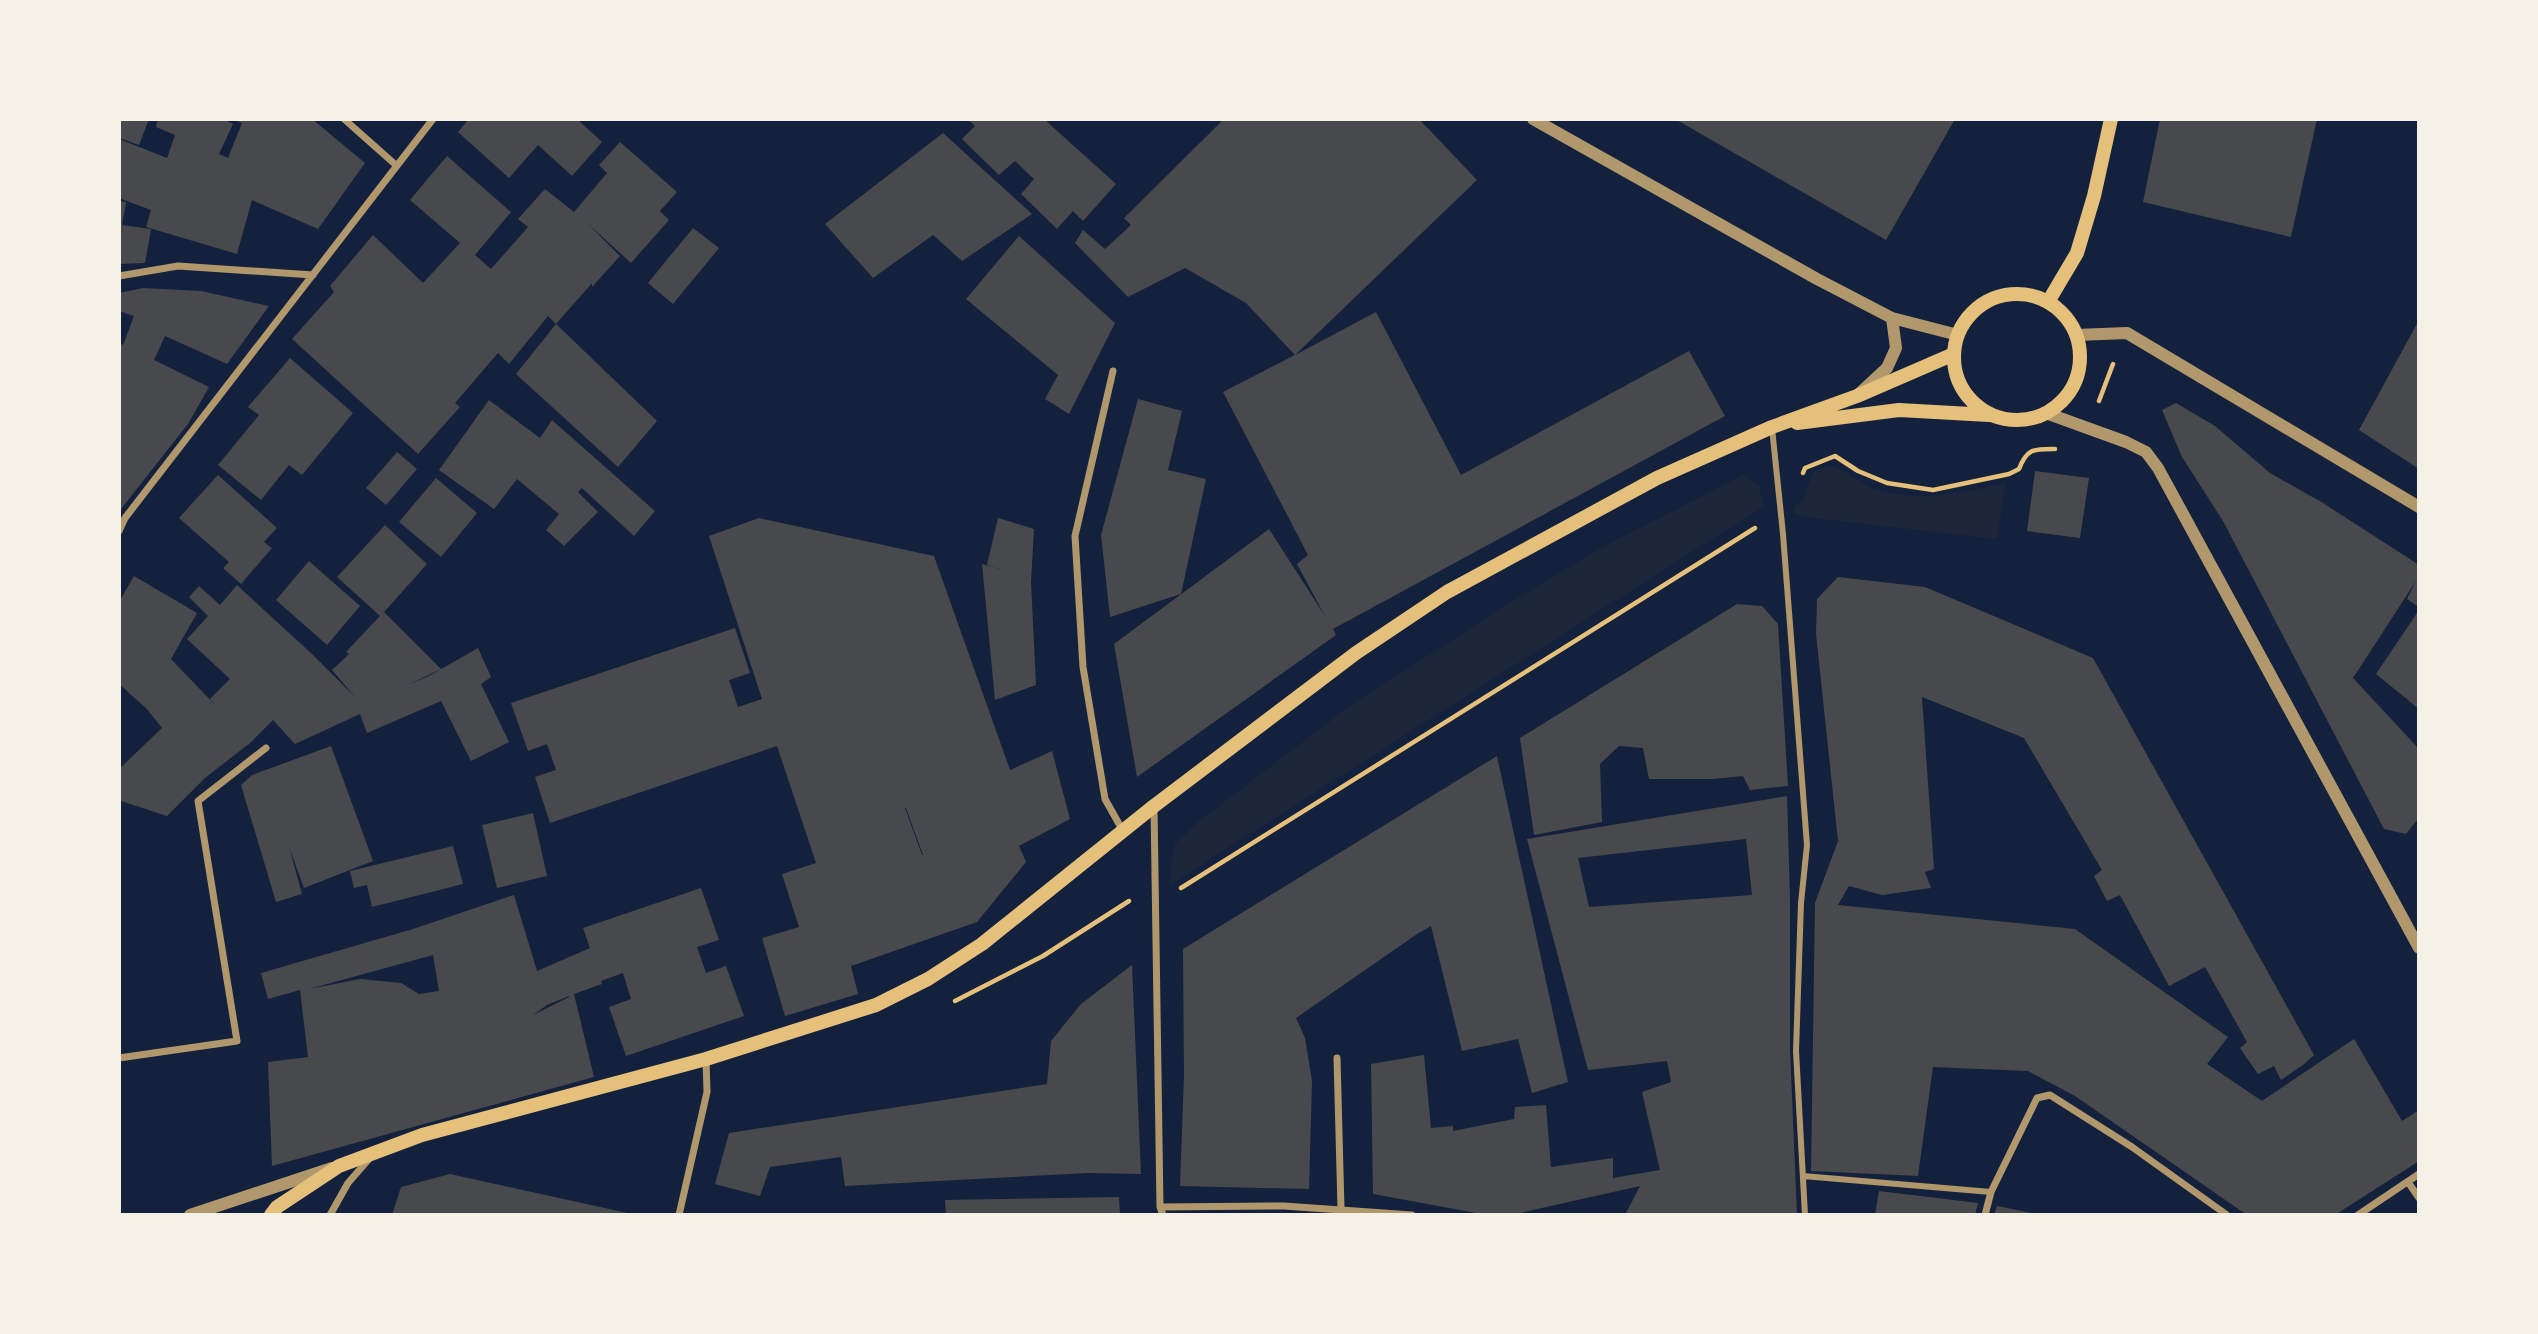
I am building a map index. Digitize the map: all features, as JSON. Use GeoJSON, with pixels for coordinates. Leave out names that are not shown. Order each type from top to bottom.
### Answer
{"type":"FeatureCollection","features":[{"type":"Feature","properties":{"kind":"main road"},"geometry":{"type":"LineString","coordinates":[[2048,302],[2077,253],[2094,196],[2111,119]]}},
{"type":"Feature","properties":{"kind":"main road"},"geometry":{"type":"LineString","coordinates":[[1772,426],[1899,410],[1992,415],[2010,420],[2029,420],[2046,413],[2064,399],[2076,380],[2080,358],[2076,335],[2069,322],[2048,302],[2027,295],[2006,295],[1985,303],[1968,317],[1958,335],[1954,354],[1955,373],[1963,390],[1975,405],[1992,415]]}},
{"type":"Feature","properties":{"kind":"main road"},"geometry":{"type":"LineString","coordinates":[[271,1215],[277,1207],[339,1166],[422,1135],[706,1059],[876,1005],[928,979],[982,944],[1154,806],[1356,653],[1447,592],[1657,478],[1772,426],[1857,396],[1954,354]]}},
{"type":"Feature","properties":{"kind":"street"},"geometry":{"type":"LineString","coordinates":[[344,119],[397,166]]}},
{"type":"Feature","properties":{"kind":"street"},"geometry":{"type":"LineString","coordinates":[[119,531],[125,518],[433,119]]}},
{"type":"Feature","properties":{"kind":"street"},"geometry":{"type":"LineString","coordinates":[[1533,119],[1816,279],[1892,318],[1958,335]]}},
{"type":"Feature","properties":{"kind":"street"},"geometry":{"type":"LineString","coordinates":[[119,276],[178,266],[313,275]]}},
{"type":"Feature","properties":{"kind":"street"},"geometry":{"type":"LineString","coordinates":[[1857,396],[1887,368],[1896,348],[1892,318]]}},
{"type":"Feature","properties":{"kind":"street"},"geometry":{"type":"LineString","coordinates":[[2076,335],[2127,334],[2419,507]]}},
{"type":"Feature","properties":{"kind":"street"},"geometry":{"type":"LineString","coordinates":[[1113,370],[1075,536],[1083,667],[1105,799],[1124,831]]}},
{"type":"Feature","properties":{"kind":"street"},"geometry":{"type":"LineString","coordinates":[[2046,413],[2146,452],[2158,468],[2419,948]]}},
{"type":"Feature","properties":{"kind":"street"},"geometry":{"type":"LineString","coordinates":[[1772,426],[1807,845],[1801,903],[1796,1051],[1805,1215]]}},
{"type":"Feature","properties":{"kind":"street"},"geometry":{"type":"LineString","coordinates":[[119,1058],[237,1041],[198,801],[266,748]]}},
{"type":"Feature","properties":{"kind":"street"},"geometry":{"type":"LineString","coordinates":[[1154,806],[1160,1207],[1163,1215]]}},
{"type":"Feature","properties":{"kind":"street"},"geometry":{"type":"LineString","coordinates":[[1337,1058],[1341,1209]]}},
{"type":"Feature","properties":{"kind":"street"},"geometry":{"type":"LineString","coordinates":[[679,1215],[707,1092],[706,1059]]}},
{"type":"Feature","properties":{"kind":"street"},"geometry":{"type":"LineString","coordinates":[[1985,1215],[1991,1192],[2037,1098],[2050,1095],[2132,1147],[2227,1215]]}},
{"type":"Feature","properties":{"kind":"street"},"geometry":{"type":"LineString","coordinates":[[330,1215],[348,1183],[375,1153]]}},
{"type":"Feature","properties":{"kind":"street"},"geometry":{"type":"LineString","coordinates":[[190,1215],[339,1166]]}},
{"type":"Feature","properties":{"kind":"street"},"geometry":{"type":"LineString","coordinates":[[2358,1215],[2419,1174]]}},
{"type":"Feature","properties":{"kind":"street"},"geometry":{"type":"LineString","coordinates":[[1803,1176],[1991,1192]]}},
{"type":"Feature","properties":{"kind":"street"},"geometry":{"type":"LineString","coordinates":[[2408,1182],[2419,1198]]}},
{"type":"Feature","properties":{"kind":"street"},"geometry":{"type":"LineString","coordinates":[[1160,1207],[1284,1206],[1412,1215]]}},
{"type":"Feature","properties":{"kind":"path"},"geometry":{"type":"LineString","coordinates":[[948,1004],[1042,957],[1133,898],[1177,891],[1764,523],[1792,497],[1805,468],[1835,456],[1858,471],[1887,483],[1933,490],[2010,474],[2019,469],[2024,456],[2034,449],[2073,449],[2083,445],[2119,347],[2127,334]]}},
{"type":"Feature","properties":{"kind":"shaded area"},"geometry":{"type":"Polygon","coordinates":[[[1826,466],[1839,469],[1875,489],[1908,496],[1941,495],[2006,483],[1997,539],[1804,517],[1794,513],[1793,508],[1803,500],[1813,472],[1826,466]]]}},
{"type":"Feature","properties":{"kind":"shaded area"},"geometry":{"type":"Polygon","coordinates":[[[1743,475],[1759,485],[1764,506],[1171,884],[1171,861],[1175,844],[1199,821],[1350,706],[1505,606],[1603,547],[1743,475]]]}},
{"type":"Feature","properties":{"kind":"building"},"geometry":{"type":"Polygon","coordinates":[[[119,119],[149,119],[139,145],[119,138],[119,119]]]}},
{"type":"Feature","properties":{"kind":"building"},"geometry":{"type":"Polygon","coordinates":[[[158,119],[223,119],[233,124],[219,154],[228,158],[242,123],[231,119],[312,119],[365,163],[318,229],[252,200],[237,254],[146,227],[151,210],[119,198],[119,139],[167,158],[175,135],[156,127],[158,119]]]}},
{"type":"Feature","properties":{"kind":"building"},"geometry":{"type":"Polygon","coordinates":[[[469,119],[577,119],[602,142],[572,176],[538,145],[509,178],[458,132],[469,119]]]}},
{"type":"Feature","properties":{"kind":"building"},"geometry":{"type":"Polygon","coordinates":[[[967,119],[1044,119],[1116,184],[1083,221],[1073,211],[1057,229],[1021,194],[1034,179],[1015,161],[999,175],[962,139],[975,126],[967,119]]]}},
{"type":"Feature","properties":{"kind":"building"},"geometry":{"type":"Polygon","coordinates":[[[1224,119],[1419,119],[1477,180],[1295,355],[1246,303],[1185,268],[1128,297],[1075,243],[1083,230],[1105,249],[1131,225],[1124,218],[1224,119]]]}},
{"type":"Feature","properties":{"kind":"building"},"geometry":{"type":"Polygon","coordinates":[[[1675,119],[1955,119],[1886,240],[1675,119]]]}},
{"type":"Feature","properties":{"kind":"building"},"geometry":{"type":"Polygon","coordinates":[[[2160,119],[2317,119],[2291,237],[2143,202],[2160,119]]]}},
{"type":"Feature","properties":{"kind":"building"},"geometry":{"type":"Polygon","coordinates":[[[943,133],[1032,214],[962,261],[933,235],[873,278],[825,224],[943,133]]]}},
{"type":"Feature","properties":{"kind":"building"},"geometry":{"type":"Polygon","coordinates":[[[620,142],[677,192],[660,211],[669,220],[631,263],[587,223],[620,256],[556,324],[548,316],[509,364],[498,353],[455,403],[460,407],[418,454],[292,339],[334,292],[330,286],[373,235],[423,283],[460,243],[410,200],[447,156],[511,212],[475,255],[491,269],[528,227],[518,219],[545,189],[574,212],[607,173],[599,165],[620,142]]]}},
{"type":"Feature","properties":{"kind":"building"},"geometry":{"type":"Polygon","coordinates":[[[119,201],[126,202],[122,225],[151,229],[145,263],[119,264],[119,201]]]}},
{"type":"Feature","properties":{"kind":"building"},"geometry":{"type":"Polygon","coordinates":[[[693,228],[719,248],[673,304],[648,283],[693,228]]]}},
{"type":"Feature","properties":{"kind":"building"},"geometry":{"type":"Polygon","coordinates":[[[1019,236],[1115,323],[1069,414],[1045,399],[1058,375],[966,299],[1019,236]]]}},
{"type":"Feature","properties":{"kind":"building"},"geometry":{"type":"Polygon","coordinates":[[[143,288],[201,291],[269,306],[227,364],[165,336],[154,360],[209,387],[188,424],[121,509],[119,343],[123,345],[134,316],[119,311],[119,293],[143,288]]]}},
{"type":"Feature","properties":{"kind":"building"},"geometry":{"type":"Polygon","coordinates":[[[1376,312],[1461,475],[1689,351],[1725,416],[1333,629],[1336,635],[1137,777],[1114,644],[1269,529],[1325,616],[1297,564],[1308,555],[1223,392],[1376,312]]]}},
{"type":"Feature","properties":{"kind":"building"},"geometry":{"type":"Polygon","coordinates":[[[2419,320],[2419,469],[2359,430],[2419,320]]]}},
{"type":"Feature","properties":{"kind":"building"},"geometry":{"type":"Polygon","coordinates":[[[556,324],[657,421],[618,467],[516,374],[556,324]]]}},
{"type":"Feature","properties":{"kind":"building"},"geometry":{"type":"Polygon","coordinates":[[[290,358],[353,413],[302,475],[289,465],[261,500],[218,465],[259,415],[248,407],[290,358]]]}},
{"type":"Feature","properties":{"kind":"building"},"geometry":{"type":"Polygon","coordinates":[[[1138,399],[1182,411],[1168,470],[1206,479],[1181,594],[1110,617],[1101,535],[1138,399]]]}},
{"type":"Feature","properties":{"kind":"building"},"geometry":{"type":"Polygon","coordinates":[[[489,400],[540,438],[552,420],[655,511],[634,536],[582,488],[578,492],[598,512],[564,546],[546,530],[559,514],[517,479],[494,509],[439,470],[489,400]]]}},
{"type":"Feature","properties":{"kind":"building"},"geometry":{"type":"Polygon","coordinates":[[[2176,403],[2215,426],[2270,473],[2323,503],[2419,565],[2419,607],[2407,599],[2416,581],[2353,678],[2419,749],[2419,818],[2406,834],[2384,829],[2223,521],[2182,457],[2162,410],[2176,403]]]}},
{"type":"Feature","properties":{"kind":"building"},"geometry":{"type":"Polygon","coordinates":[[[397,452],[417,469],[386,505],[366,488],[397,452]]]}},
{"type":"Feature","properties":{"kind":"building"},"geometry":{"type":"Polygon","coordinates":[[[2035,471],[2089,478],[2080,538],[2027,531],[2035,471]]]}},
{"type":"Feature","properties":{"kind":"building"},"geometry":{"type":"Polygon","coordinates":[[[218,475],[277,528],[264,542],[272,548],[241,584],[223,568],[229,562],[179,518],[218,475]]]}},
{"type":"Feature","properties":{"kind":"building"},"geometry":{"type":"Polygon","coordinates":[[[436,478],[477,513],[441,557],[399,522],[436,478]]]}},
{"type":"Feature","properties":{"kind":"building"},"geometry":{"type":"Polygon","coordinates":[[[759,518],[934,556],[1010,770],[1052,751],[1070,819],[1019,846],[1026,862],[977,922],[851,966],[858,994],[785,1016],[762,938],[799,927],[782,874],[816,863],[777,746],[550,823],[535,777],[556,770],[547,744],[528,751],[511,703],[735,628],[750,673],[729,680],[738,707],[762,699],[709,536],[759,518]],[[905,808],[923,855],[906,808],[905,808]]]}},
{"type":"Feature","properties":{"kind":"building"},"geometry":{"type":"Polygon","coordinates":[[[998,518],[1034,529],[1031,582],[1036,685],[995,700],[982,564],[1000,569],[987,565],[998,518]]]}},
{"type":"Feature","properties":{"kind":"building"},"geometry":{"type":"Polygon","coordinates":[[[385,525],[427,564],[384,612],[441,669],[408,685],[429,676],[478,648],[491,677],[481,684],[509,742],[471,761],[441,701],[367,733],[360,714],[295,744],[273,720],[250,743],[205,778],[167,816],[121,801],[119,769],[162,728],[147,709],[119,684],[119,602],[134,576],[197,613],[171,659],[219,709],[210,699],[230,679],[187,639],[208,616],[189,597],[199,586],[220,605],[237,585],[355,697],[332,670],[380,616],[337,577],[385,525]]]}},
{"type":"Feature","properties":{"kind":"building"},"geometry":{"type":"Polygon","coordinates":[[[309,561],[360,606],[327,645],[276,600],[309,561]]]}},
{"type":"Feature","properties":{"kind":"building"},"geometry":{"type":"Polygon","coordinates":[[[1838,577],[1925,587],[2093,658],[2314,1055],[2281,1080],[2274,1066],[2258,1074],[2240,1048],[2247,1042],[2205,967],[2169,986],[2120,895],[2107,901],[2094,876],[2102,870],[2024,738],[1922,697],[1934,869],[1925,872],[1931,888],[1882,895],[1849,886],[1838,905],[2075,929],[2228,1037],[2207,1064],[2262,1101],[2354,1039],[2402,1121],[2419,1110],[2419,1161],[2335,1215],[2247,1215],[2075,1096],[2028,1071],[1933,1067],[1918,1176],[1811,1171],[1815,903],[1838,841],[1816,634],[1817,599],[1838,577]]]}},
{"type":"Feature","properties":{"kind":"building"},"geometry":{"type":"Polygon","coordinates":[[[1737,604],[1762,606],[1778,624],[1788,786],[1750,790],[1743,776],[1649,779],[1643,748],[1619,746],[1600,764],[1602,822],[1534,835],[1520,738],[1737,604]]]}},
{"type":"Feature","properties":{"kind":"building"},"geometry":{"type":"Polygon","coordinates":[[[2419,610],[2419,709],[2376,674],[2419,610]]]}},
{"type":"Feature","properties":{"kind":"building"},"geometry":{"type":"Polygon","coordinates":[[[331,746],[373,861],[304,888],[289,847],[302,894],[276,902],[241,785],[252,775],[331,746]]]}},
{"type":"Feature","properties":{"kind":"building"},"geometry":{"type":"Polygon","coordinates":[[[1497,756],[1568,1082],[1532,1093],[1518,1039],[1462,1051],[1431,926],[1296,1018],[1305,1038],[1312,1081],[1309,1189],[1180,1186],[1184,1075],[1183,949],[1497,756]]]}},
{"type":"Feature","properties":{"kind":"building"},"geometry":{"type":"Polygon","coordinates":[[[1787,796],[1790,1049],[1797,1215],[1625,1215],[1640,1186],[1511,1215],[1487,1215],[1373,1194],[1371,1064],[1424,1055],[1431,1128],[1453,1126],[1453,1131],[1514,1119],[1515,1107],[1546,1105],[1551,1167],[1613,1158],[1613,1178],[1660,1170],[1642,1092],[1671,1082],[1667,1061],[1588,1070],[1527,839],[1787,796]],[[1746,839],[1578,858],[1589,907],[1752,895],[1746,839]]]}},
{"type":"Feature","properties":{"kind":"building"},"geometry":{"type":"Polygon","coordinates":[[[533,813],[547,876],[497,888],[482,825],[533,813]]]}},
{"type":"Feature","properties":{"kind":"building"},"geometry":{"type":"Polygon","coordinates":[[[453,846],[463,884],[372,907],[367,885],[354,888],[350,871],[453,846]]]}},
{"type":"Feature","properties":{"kind":"building"},"geometry":{"type":"Polygon","coordinates":[[[701,888],[719,940],[697,947],[706,973],[726,966],[744,1016],[626,1056],[609,1007],[631,999],[623,973],[574,994],[594,1077],[272,1166],[268,1062],[308,1057],[300,990],[268,999],[261,973],[413,929],[514,895],[537,971],[590,948],[583,928],[701,888]],[[433,955],[309,989],[360,979],[401,983],[419,994],[439,991],[433,955]],[[569,997],[547,1005],[533,1015],[569,997]]]}},
{"type":"Feature","properties":{"kind":"building"},"geometry":{"type":"Polygon","coordinates":[[[1132,965],[1141,1174],[1088,1173],[845,1186],[841,1157],[770,1167],[760,1196],[715,1184],[729,1133],[1047,1084],[1051,1041],[1081,1004],[1132,965]]]}},
{"type":"Feature","properties":{"kind":"building"},"geometry":{"type":"Polygon","coordinates":[[[450,1174],[632,1215],[392,1215],[401,1187],[450,1174]]]}},
{"type":"Feature","properties":{"kind":"building"},"geometry":{"type":"Polygon","coordinates":[[[1879,1191],[1978,1203],[1975,1215],[1875,1215],[1879,1191]]]}},
{"type":"Feature","properties":{"kind":"building"},"geometry":{"type":"Polygon","coordinates":[[[1119,1197],[1120,1215],[946,1215],[945,1200],[1119,1197]]]}},
{"type":"Feature","properties":{"kind":"building"},"geometry":{"type":"Polygon","coordinates":[[[1997,1206],[2037,1214],[2037,1215],[1994,1215],[1997,1206]]]}}]}
